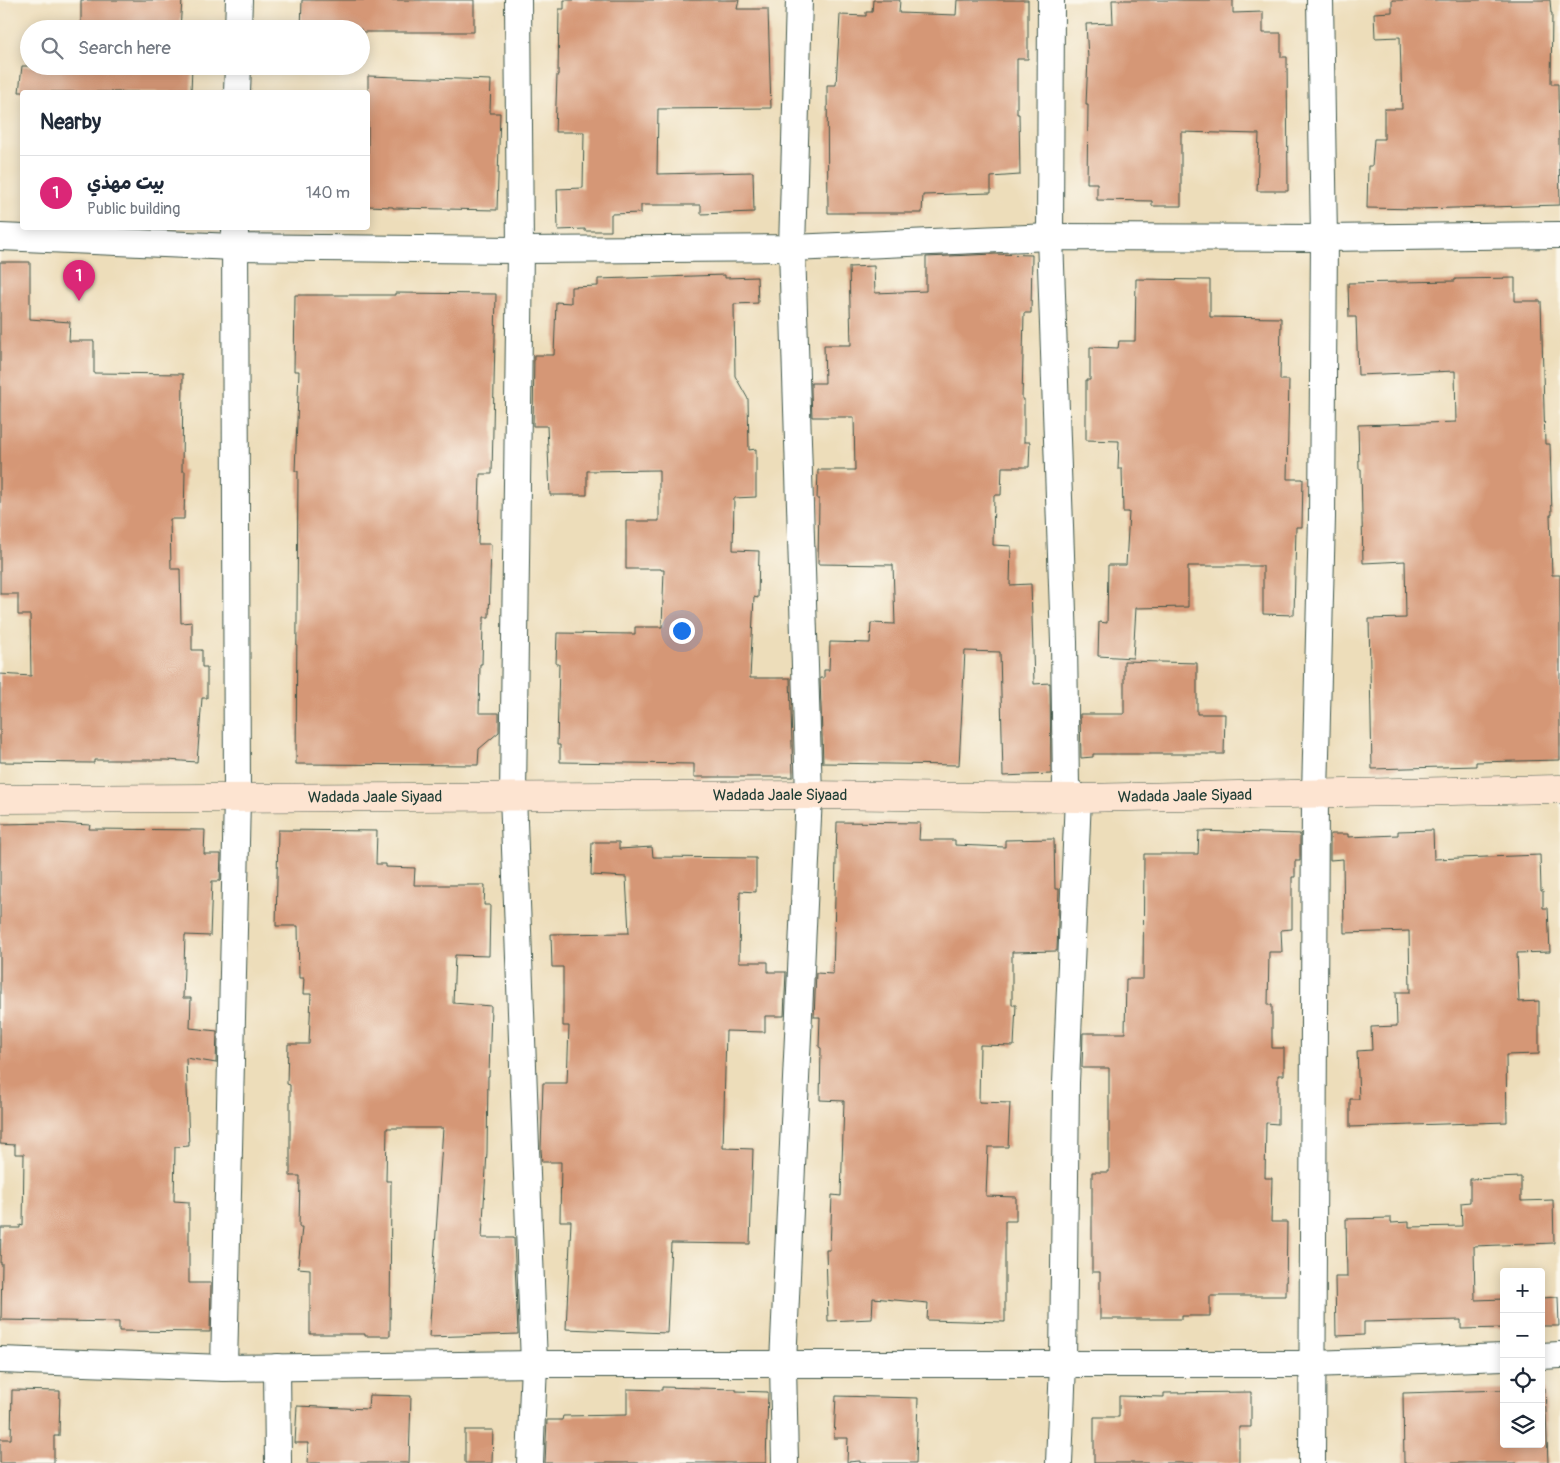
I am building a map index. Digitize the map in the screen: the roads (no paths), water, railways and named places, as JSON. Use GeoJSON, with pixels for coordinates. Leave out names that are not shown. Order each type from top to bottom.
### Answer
{"type":"FeatureCollection","features":[{"type":"Feature","properties":{"kind":"main road","name":"Wadada Jaale Siyaad"},"geometry":{"type":"LineString","coordinates":[[0,799],[513,795],[809,795],[1078,798],[1560,789]]}},
{"type":"Feature","properties":{"kind":"street"},"geometry":{"type":"LineString","coordinates":[[238,20],[239,0]]}},
{"type":"Feature","properties":{"kind":"street"},"geometry":{"type":"LineString","coordinates":[[518,0],[520,250],[513,795],[534,1364],[530,1463]]}},
{"type":"Feature","properties":{"kind":"street"},"geometry":{"type":"LineString","coordinates":[[785,1463],[783,1363],[809,795],[792,248],[799,0]]}},
{"type":"Feature","properties":{"kind":"street"},"geometry":{"type":"LineString","coordinates":[[1051,0],[1050,237],[1064,642],[1066,787],[1078,798],[1066,1083],[1063,1364],[1059,1463]]}},
{"type":"Feature","properties":{"kind":"street"},"geometry":{"type":"LineString","coordinates":[[1312,1463],[1315,794],[1322,517],[1324,238],[1320,0]]}},
{"type":"Feature","properties":{"kind":"street"},"geometry":{"type":"LineString","coordinates":[[237,90],[238,75]]}},
{"type":"Feature","properties":{"kind":"street"},"geometry":{"type":"LineString","coordinates":[[0,237],[234,237],[520,250],[792,248],[1050,237],[1324,238],[1560,235]]}},
{"type":"Feature","properties":{"kind":"street"},"geometry":{"type":"LineString","coordinates":[[224,1368],[237,798],[234,237]]}},
{"type":"Feature","properties":{"kind":"street"},"geometry":{"type":"LineString","coordinates":[[1545,1356],[1560,1355]]}},
{"type":"Feature","properties":{"kind":"street"},"geometry":{"type":"LineString","coordinates":[[0,1360],[224,1368],[783,1363],[1312,1364],[1500,1357]]}},
{"type":"Feature","properties":{"kind":"street"},"geometry":{"type":"LineString","coordinates":[[278,1367],[278,1463]]}},
{"type":"Feature","properties":{"kind":"place","name":"بيت مهذي"},"geometry":{"type":"Point","coordinates":[79,301]}}]}
